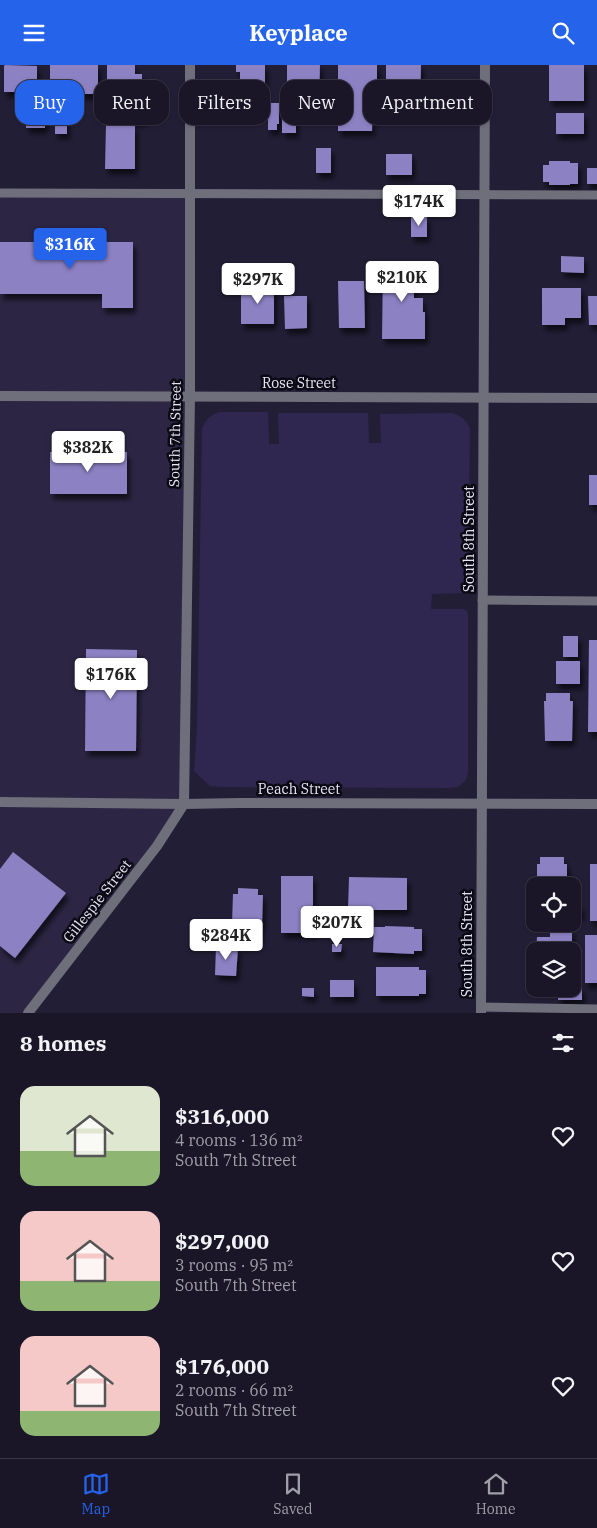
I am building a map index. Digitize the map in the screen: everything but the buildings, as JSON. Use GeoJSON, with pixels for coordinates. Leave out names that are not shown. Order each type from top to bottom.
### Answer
{"type":"FeatureCollection","features":[{"type":"Feature","properties":{"kind":"street","name":"South 7th Street"},"geometry":{"type":"LineString","coordinates":[[184,804],[190,397],[190,65]]}},
{"type":"Feature","properties":{"kind":"street","name":"South 8th Street"},"geometry":{"type":"LineString","coordinates":[[481,1010],[485,65]]}},
{"type":"Feature","properties":{"kind":"street","name":"Rose Street"},"geometry":{"type":"LineString","coordinates":[[0,395],[597,398]]}},
{"type":"Feature","properties":{"kind":"street","name":"Peach Street"},"geometry":{"type":"LineString","coordinates":[[0,802],[597,804]]}},
{"type":"Feature","properties":{"kind":"street","name":"Gillespie Street"},"geometry":{"type":"LineString","coordinates":[[28,1013],[157,846],[184,804]]}},
{"type":"Feature","properties":{"kind":"lane"},"geometry":{"type":"LineString","coordinates":[[0,193],[597,195]]}},
{"type":"Feature","properties":{"kind":"lane"},"geometry":{"type":"LineString","coordinates":[[482,600],[597,601]]}},
{"type":"Feature","properties":{"kind":"lane"},"geometry":{"type":"LineString","coordinates":[[481,1010],[597,1009]]}},
{"type":"Feature","properties":{"kind":"shaded area"},"geometry":{"type":"Polygon","coordinates":[[[0,193],[190,194],[184,804],[28,1013],[0,1013],[0,193]]]}},
{"type":"Feature","properties":{"kind":"shaded area"},"geometry":{"type":"Polygon","coordinates":[[[220,412],[268,412],[269,444],[279,444],[278,413],[368,413],[369,443],[381,443],[380,414],[452,413],[462,418],[470,428],[468,589],[464,593],[432,594],[431,609],[464,609],[467,611],[468,616],[468,773],[466,780],[458,787],[221,787],[210,786],[194,771],[197,730],[202,429],[208,418],[220,412]]]}}]}
